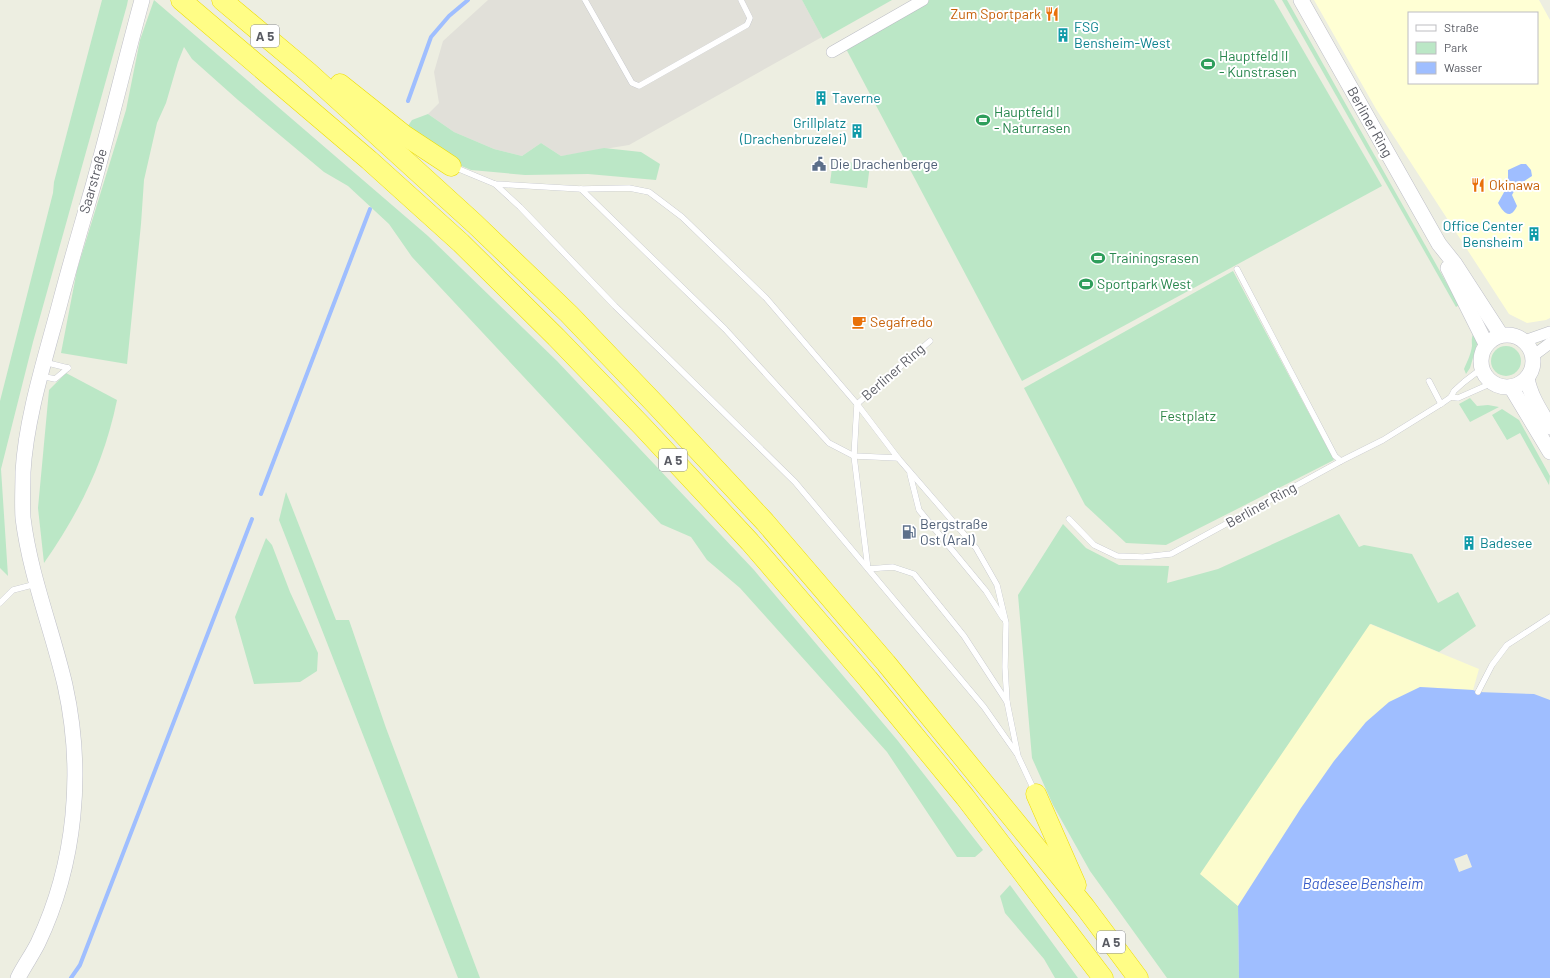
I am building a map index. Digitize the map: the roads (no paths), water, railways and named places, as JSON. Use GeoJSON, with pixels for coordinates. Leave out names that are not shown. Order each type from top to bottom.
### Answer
{"type":"FeatureCollection","features":[{"type":"Feature","properties":{"kind":"highway","name":"A 5"},"geometry":{"type":"LineString","coordinates":[[181,0],[369,160],[461,244],[556,336],[642,426],[750,542],[868,679],[965,797],[1103,978]]}},
{"type":"Feature","properties":{"kind":"highway","name":"A 5"},"geometry":{"type":"LineString","coordinates":[[222,0],[308,72],[475,224],[569,314],[738,493],[765,522],[886,662],[1085,907],[1138,978]]}},
{"type":"Feature","properties":{"kind":"highway"},"geometry":{"type":"LineString","coordinates":[[308,72],[334,79],[404,135],[451,166]]}},
{"type":"Feature","properties":{"kind":"highway"},"geometry":{"type":"LineString","coordinates":[[1036,794],[1085,907]]}},
{"type":"Feature","properties":{"kind":"street"},"geometry":{"type":"LineString","coordinates":[[832,52],[923,0]]}},
{"type":"Feature","properties":{"kind":"street","name":"Berliner Ring"},"geometry":{"type":"LineString","coordinates":[[1301,0],[1439,244],[1455,264],[1501,335]]}},
{"type":"Feature","properties":{"kind":"street","name":"Saarstraße"},"geometry":{"type":"LineString","coordinates":[[18,978],[38,944],[58,890],[67,857],[76,784],[73,738],[65,686],[36,584],[23,516],[24,470],[28,430],[42,369],[141,5]]}},
{"type":"Feature","properties":{"kind":"street","name":"Berliner Ring"},"geometry":{"type":"LineString","coordinates":[[1439,244],[1445,264],[1486,344]]}},
{"type":"Feature","properties":{"kind":"street"},"geometry":{"type":"LineString","coordinates":[[1524,340],[1550,332]]}},
{"type":"Feature","properties":{"kind":"street"},"geometry":{"type":"LineString","coordinates":[[1501,335],[1514,335],[1524,340],[1530,348],[1533,356],[1533,368],[1527,378],[1520,384],[1511,387],[1502,387],[1492,384],[1481,369],[1480,356],[1486,344],[1493,338],[1501,335]]}},
{"type":"Feature","properties":{"kind":"street"},"geometry":{"type":"LineString","coordinates":[[1533,356],[1550,343]]}},
{"type":"Feature","properties":{"kind":"street"},"geometry":{"type":"LineString","coordinates":[[1527,378],[1528,386],[1550,427]]}},
{"type":"Feature","properties":{"kind":"street"},"geometry":{"type":"LineString","coordinates":[[1511,387],[1550,452]]}},
{"type":"Feature","properties":{"kind":"lane"},"geometry":{"type":"LineString","coordinates":[[585,0],[632,83],[639,86],[747,25],[750,18],[741,0]]}},
{"type":"Feature","properties":{"kind":"lane"},"geometry":{"type":"LineString","coordinates":[[451,166],[495,184],[581,189],[629,188],[649,192],[682,217],[766,298],[857,404],[898,458],[976,548],[997,585],[1006,623],[1005,667],[1007,702],[1018,756]]}},
{"type":"Feature","properties":{"kind":"lane"},"geometry":{"type":"LineString","coordinates":[[495,184],[520,207],[615,306],[796,482],[984,707],[1018,756],[1036,794]]}},
{"type":"Feature","properties":{"kind":"lane"},"geometry":{"type":"LineString","coordinates":[[581,189],[725,329],[829,443],[854,456],[898,458]]}},
{"type":"Feature","properties":{"kind":"lane"},"geometry":{"type":"LineString","coordinates":[[1237,270],[1335,456],[1341,461]]}},
{"type":"Feature","properties":{"kind":"lane","name":"Berliner Ring"},"geometry":{"type":"LineString","coordinates":[[857,404],[930,341]]}},
{"type":"Feature","properties":{"kind":"lane"},"geometry":{"type":"LineString","coordinates":[[68,368],[55,379],[42,369],[68,368]]}},
{"type":"Feature","properties":{"kind":"lane","name":"Berliner Ring"},"geometry":{"type":"LineString","coordinates":[[1069,519],[1094,545],[1117,556],[1143,557],[1171,554],[1341,461],[1383,440],[1451,397],[1454,391],[1481,369]]}},
{"type":"Feature","properties":{"kind":"lane"},"geometry":{"type":"LineString","coordinates":[[1429,381],[1441,404]]}},
{"type":"Feature","properties":{"kind":"lane","name":"Berliner Ring"},"geometry":{"type":"LineString","coordinates":[[1451,397],[1458,398],[1492,384]]}},
{"type":"Feature","properties":{"kind":"lane"},"geometry":{"type":"LineString","coordinates":[[857,404],[854,456],[868,570]]}},
{"type":"Feature","properties":{"kind":"lane"},"geometry":{"type":"LineString","coordinates":[[910,472],[919,510],[986,591],[1006,623]]}},
{"type":"Feature","properties":{"kind":"lane"},"geometry":{"type":"LineString","coordinates":[[868,570],[893,567],[914,574],[964,636],[1007,702]]}},
{"type":"Feature","properties":{"kind":"lane"},"geometry":{"type":"LineString","coordinates":[[0,603],[13,590],[36,584]]}},
{"type":"Feature","properties":{"kind":"lane"},"geometry":{"type":"LineString","coordinates":[[1478,692],[1492,666],[1507,645],[1550,617]]}},
{"type":"Feature","properties":{"kind":"water"},"geometry":{"type":"Polygon","coordinates":[[[1521,164],[1526,164],[1531,170],[1532,176],[1517,186],[1512,195],[1517,206],[1512,213],[1507,214],[1498,203],[1508,185],[1508,170],[1521,164]]]}},
{"type":"Feature","properties":{"kind":"water","name":"Badesee Bensheim"},"geometry":{"type":"Polygon","coordinates":[[[1420,687],[1473,690],[1478,692],[1534,694],[1550,700],[1550,978],[1239,978],[1238,906],[1301,808],[1334,761],[1366,722],[1389,702],[1420,687]],[[1467,854],[1454,859],[1459,872],[1472,867],[1467,854]]]}},
{"type":"Feature","properties":{"kind":"waterway"},"geometry":{"type":"LineString","coordinates":[[408,101],[431,37],[449,16],[468,0]]}},
{"type":"Feature","properties":{"kind":"waterway"},"geometry":{"type":"LineString","coordinates":[[261,494],[370,209]]}},
{"type":"Feature","properties":{"kind":"waterway"},"geometry":{"type":"LineString","coordinates":[[71,978],[80,965],[252,519]]}},
{"type":"Feature","properties":{"kind":"place","name":"Zum Sportpark"},"geometry":{"type":"Point","coordinates":[1052,14]}},
{"type":"Feature","properties":{"kind":"place","name":"FSG Bensheim-West"},"geometry":{"type":"Point","coordinates":[1063,35]}},
{"type":"Feature","properties":{"kind":"place","name":"Hauptfeld II - Kunstrasen"},"geometry":{"type":"Point","coordinates":[1208,64]}},
{"type":"Feature","properties":{"kind":"place","name":"Taverne"},"geometry":{"type":"Point","coordinates":[821,98]}},
{"type":"Feature","properties":{"kind":"place","name":"Hauptfeld I - Naturrasen"},"geometry":{"type":"Point","coordinates":[983,120]}},
{"type":"Feature","properties":{"kind":"place","name":"Grillplatz (Drachenbruzelei)"},"geometry":{"type":"Point","coordinates":[857,131]}},
{"type":"Feature","properties":{"kind":"place","name":"Die Drachenberge"},"geometry":{"type":"Point","coordinates":[819,164]}},
{"type":"Feature","properties":{"kind":"place","name":"Okinawa"},"geometry":{"type":"Point","coordinates":[1478,185]}},
{"type":"Feature","properties":{"kind":"place","name":"Office Center Bensheim"},"geometry":{"type":"Point","coordinates":[1534,234]}},
{"type":"Feature","properties":{"kind":"place","name":"Trainingsrasen"},"geometry":{"type":"Point","coordinates":[1098,258]}},
{"type":"Feature","properties":{"kind":"place","name":"Sportpark West"},"geometry":{"type":"Point","coordinates":[1086,284]}},
{"type":"Feature","properties":{"kind":"place","name":"Segafredo"},"geometry":{"type":"Point","coordinates":[859,322]}},
{"type":"Feature","properties":{"kind":"place","name":"Bergstraße Ost (Aral)"},"geometry":{"type":"Point","coordinates":[909,532]}},
{"type":"Feature","properties":{"kind":"place","name":"Badesee"},"geometry":{"type":"Point","coordinates":[1469,543]}},
{"type":"Feature","properties":{"kind":"park label","name":"Festplatz"},"geometry":{"type":"Point","coordinates":[1188,416]}}]}
